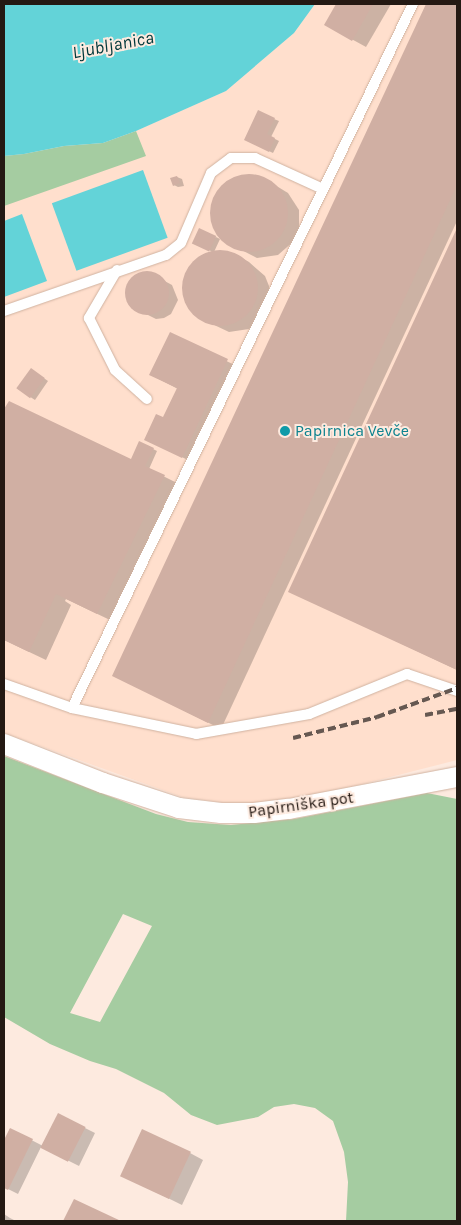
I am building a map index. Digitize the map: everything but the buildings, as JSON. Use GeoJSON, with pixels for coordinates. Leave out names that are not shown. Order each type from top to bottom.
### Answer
{"type":"FeatureCollection","features":[{"type":"Feature","properties":{"kind":"street","name":"Papirniška pot"},"geometry":{"type":"LineString","coordinates":[[4,744],[103,783],[179,808],[220,813],[254,813],[289,809],[457,777]]}},
{"type":"Feature","properties":{"kind":"lane"},"geometry":{"type":"LineString","coordinates":[[72,708],[413,4]]}},
{"type":"Feature","properties":{"kind":"lane"},"geometry":{"type":"LineString","coordinates":[[4,311],[117,270],[166,255],[182,243],[210,173],[231,158],[255,158],[323,189]]}},
{"type":"Feature","properties":{"kind":"lane"},"geometry":{"type":"LineString","coordinates":[[117,270],[89,318],[115,370],[147,399]]}},
{"type":"Feature","properties":{"kind":"lane"},"geometry":{"type":"LineString","coordinates":[[4,684],[72,708],[196,734],[309,714],[407,674],[457,691]]}},
{"type":"Feature","properties":{"kind":"shaded area"},"geometry":{"type":"Polygon","coordinates":[[[315,4],[457,4],[457,760],[324,794],[240,805],[182,797],[4,733],[4,156],[103,143],[136,131],[226,91],[294,33],[315,4]]]}},
{"type":"Feature","properties":{"kind":"green space"},"geometry":{"type":"Polygon","coordinates":[[[136,131],[146,156],[4,206],[4,156],[64,146],[103,143],[136,131]]]}},
{"type":"Feature","properties":{"kind":"green space"},"geometry":{"type":"Polygon","coordinates":[[[4,756],[156,814],[188,822],[231,825],[294,819],[427,793],[457,799],[457,1221],[346,1221],[348,1182],[344,1152],[333,1121],[315,1108],[294,1104],[274,1107],[258,1117],[217,1125],[191,1115],[164,1093],[116,1069],[90,1061],[50,1044],[4,1017],[4,756]],[[123,914],[70,1013],[100,1022],[152,926],[123,914]]]}},
{"type":"Feature","properties":{"kind":"water","name":"Ljubljanica"},"geometry":{"type":"Polygon","coordinates":[[[315,4],[294,33],[226,91],[136,131],[103,143],[64,146],[4,156],[4,5],[315,4]]]}},
{"type":"Feature","properties":{"kind":"water"},"geometry":{"type":"Polygon","coordinates":[[[143,170],[168,238],[76,271],[52,203],[143,170]]]}},
{"type":"Feature","properties":{"kind":"water"},"geometry":{"type":"Polygon","coordinates":[[[22,214],[47,281],[4,297],[4,221],[22,214]]]}},
{"type":"Feature","properties":{"kind":"railway"},"geometry":{"type":"LineString","coordinates":[[293,738],[377,717],[457,688]]}},
{"type":"Feature","properties":{"kind":"railway"},"geometry":{"type":"LineString","coordinates":[[425,715],[457,709]]}},
{"type":"Feature","properties":{"kind":"place","name":"Papirnica Vevče"},"geometry":{"type":"Point","coordinates":[285,431]}}]}
